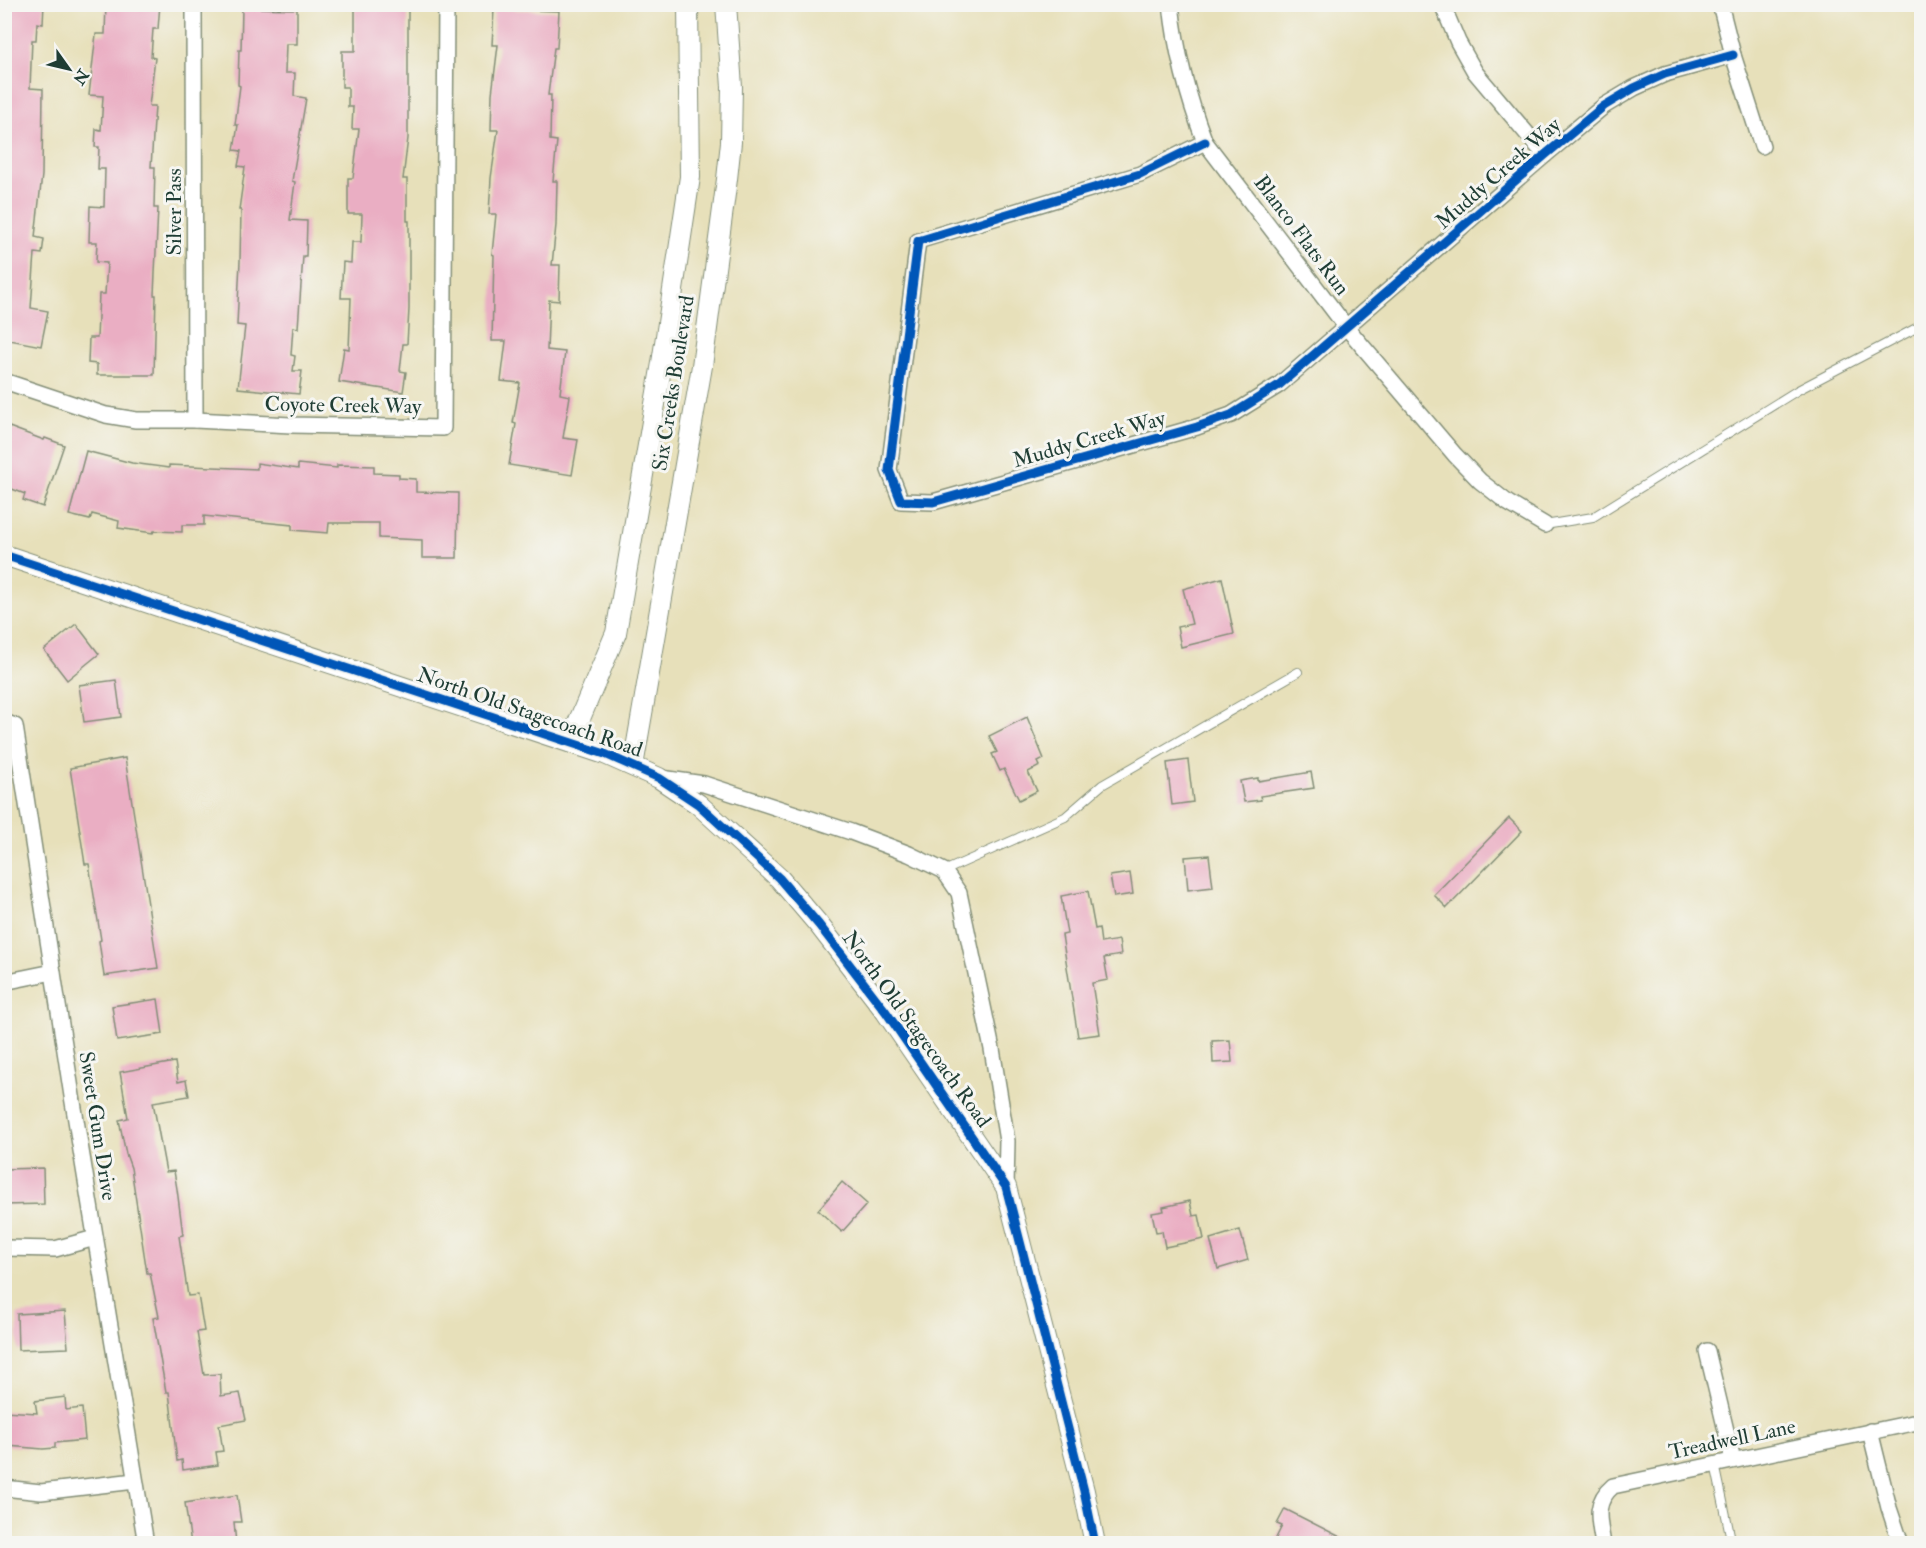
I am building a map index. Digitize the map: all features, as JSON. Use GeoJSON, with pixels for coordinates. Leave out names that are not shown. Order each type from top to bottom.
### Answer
{"type":"FeatureCollection","features":[{"type":"Feature","properties":{"kind":"street","name":"Silver Pass"},"geometry":{"type":"LineString","coordinates":[[194,4],[195,420]]}},
{"type":"Feature","properties":{"kind":"street","name":"Coyote Creek Way"},"geometry":{"type":"LineString","coordinates":[[4,381],[106,415],[136,420],[442,428],[446,4]]}},
{"type":"Feature","properties":{"kind":"street","name":"Six Creeks Boulevard"},"geometry":{"type":"LineString","coordinates":[[570,742],[616,633],[662,363],[690,177],[688,4]]}},
{"type":"Feature","properties":{"kind":"street","name":"Six Creeks Boulevard"},"geometry":{"type":"LineString","coordinates":[[633,766],[702,366],[727,179],[731,142],[732,87],[726,4]]}},
{"type":"Feature","properties":{"kind":"street","name":"Blanco Flats Run"},"geometry":{"type":"LineString","coordinates":[[1171,4],[1174,31],[1192,109],[1205,142],[1347,328],[1455,455],[1480,481],[1508,503],[1545,525]]}},
{"type":"Feature","properties":{"kind":"street"},"geometry":{"type":"LineString","coordinates":[[1442,4],[1458,42],[1475,72],[1545,155]]}},
{"type":"Feature","properties":{"kind":"street"},"geometry":{"type":"LineString","coordinates":[[1720,4],[1733,55],[1762,146]]}},
{"type":"Feature","properties":{"kind":"street","name":"Muddy Creek Way"},"geometry":{"type":"LineString","coordinates":[[1205,142],[1140,174],[918,241],[889,470],[901,501],[933,502],[1197,427],[1231,415],[1279,385],[1604,106],[1634,88],[1665,74],[1733,55]]}},
{"type":"Feature","properties":{"kind":"street","name":"North Old Stagecoach Road"},"geometry":{"type":"LineString","coordinates":[[4,555],[605,754],[659,778],[698,804],[779,878],[819,925],[892,1020],[1006,1187],[1081,1480],[1095,1544]]}},
{"type":"Feature","properties":{"kind":"street","name":"Sweet Gum Drive"},"geometry":{"type":"LineString","coordinates":[[4,722],[15,726],[95,1238],[146,1544]]}},
{"type":"Feature","properties":{"kind":"street"},"geometry":{"type":"LineString","coordinates":[[659,778],[704,784],[851,831],[944,871],[958,893],[992,1049],[1007,1141],[1006,1187]]}},
{"type":"Feature","properties":{"kind":"street"},"geometry":{"type":"LineString","coordinates":[[4,982],[53,972]]}},
{"type":"Feature","properties":{"kind":"street"},"geometry":{"type":"LineString","coordinates":[[4,1248],[56,1249],[95,1238]]}},
{"type":"Feature","properties":{"kind":"street"},"geometry":{"type":"LineString","coordinates":[[1707,1351],[1733,1460]]}},
{"type":"Feature","properties":{"kind":"street","name":"Treadwell Lane"},"geometry":{"type":"LineString","coordinates":[[1603,1544],[1599,1506],[1604,1494],[1613,1486],[1922,1420]]}},
{"type":"Feature","properties":{"kind":"street"},"geometry":{"type":"LineString","coordinates":[[1870,1431],[1889,1508],[1901,1544]]}},
{"type":"Feature","properties":{"kind":"street"},"geometry":{"type":"LineString","coordinates":[[4,1488],[41,1492],[135,1481]]}},
{"type":"Feature","properties":{"kind":"lane"},"geometry":{"type":"LineString","coordinates":[[1545,525],[1593,517],[1798,390],[1922,325]]}},
{"type":"Feature","properties":{"kind":"lane"},"geometry":{"type":"LineString","coordinates":[[944,871],[1065,818],[1102,785],[1298,672]]}},
{"type":"Feature","properties":{"kind":"lane"},"geometry":{"type":"LineString","coordinates":[[1715,1464],[1731,1544]]}},
{"type":"Feature","properties":{"kind":"building"},"geometry":{"type":"Polygon","coordinates":[[[4,4],[44,4],[43,24],[37,23],[36,40],[32,40],[30,88],[43,89],[42,175],[35,237],[44,239],[42,254],[35,253],[31,308],[48,311],[41,346],[4,339],[4,4]]]}},
{"type":"Feature","properties":{"kind":"building"},"geometry":{"type":"Polygon","coordinates":[[[106,4],[160,4],[158,29],[153,29],[151,57],[155,58],[149,106],[155,106],[151,167],[155,167],[154,208],[158,208],[154,295],[156,295],[154,375],[97,375],[97,364],[88,363],[89,338],[97,338],[99,294],[105,294],[107,263],[96,262],[97,242],[89,242],[90,206],[104,207],[105,169],[98,169],[99,147],[95,147],[96,129],[101,130],[103,96],[89,95],[96,34],[105,34],[106,4]]]}},
{"type":"Feature","properties":{"kind":"building"},"geometry":{"type":"Polygon","coordinates":[[[242,8],[297,9],[297,44],[286,44],[285,73],[295,73],[294,96],[306,98],[292,181],[295,182],[290,220],[307,221],[306,256],[303,256],[298,328],[293,327],[291,355],[295,356],[293,371],[302,371],[299,394],[238,388],[245,326],[237,325],[241,210],[239,210],[245,167],[238,166],[241,151],[234,150],[238,125],[235,125],[240,86],[238,85],[242,8]]]}},
{"type":"Feature","properties":{"kind":"building"},"geometry":{"type":"Polygon","coordinates":[[[355,8],[408,8],[408,138],[403,179],[407,179],[407,221],[409,221],[409,309],[407,344],[403,344],[400,371],[406,372],[403,392],[339,382],[344,348],[349,349],[351,298],[341,298],[343,262],[351,263],[352,242],[361,242],[362,214],[348,214],[348,178],[353,178],[359,129],[352,129],[353,107],[348,107],[348,87],[342,87],[342,51],[355,51],[355,8]]]}},
{"type":"Feature","properties":{"kind":"building"},"geometry":{"type":"Polygon","coordinates":[[[494,9],[559,11],[557,48],[554,48],[548,95],[551,95],[550,140],[557,141],[553,181],[557,181],[556,225],[552,265],[560,265],[559,301],[549,300],[547,350],[565,352],[560,394],[570,396],[563,438],[578,440],[572,475],[509,465],[520,383],[501,381],[506,341],[492,341],[494,255],[492,254],[496,214],[489,214],[491,178],[498,130],[491,130],[492,94],[498,45],[492,45],[494,9]]]}},
{"type":"Feature","properties":{"kind":"building"},"geometry":{"type":"Polygon","coordinates":[[[4,425],[64,445],[43,507],[23,500],[25,494],[4,486],[4,425]]]}},
{"type":"Feature","properties":{"kind":"building"},"geometry":{"type":"Polygon","coordinates":[[[86,451],[132,463],[169,468],[169,465],[257,469],[257,463],[298,469],[298,464],[337,468],[337,465],[374,466],[374,473],[399,474],[399,478],[416,479],[416,492],[458,493],[457,558],[422,558],[422,540],[379,538],[379,523],[329,523],[328,533],[292,530],[292,525],[204,516],[204,525],[182,525],[182,532],[154,531],[153,533],[118,528],[119,521],[92,514],[90,520],[69,515],[86,451]]]}},
{"type":"Feature","properties":{"kind":"building"},"geometry":{"type":"Polygon","coordinates":[[[1222,578],[1234,634],[1181,647],[1177,627],[1192,624],[1183,589],[1222,578]]]}},
{"type":"Feature","properties":{"kind":"building"},"geometry":{"type":"Polygon","coordinates":[[[76,624],[99,654],[67,680],[44,650],[76,624]]]}},
{"type":"Feature","properties":{"kind":"building"},"geometry":{"type":"Polygon","coordinates":[[[116,680],[121,717],[84,722],[79,685],[116,680]]]}},
{"type":"Feature","properties":{"kind":"building"},"geometry":{"type":"Polygon","coordinates":[[[1027,717],[1044,759],[1038,762],[1040,766],[1028,772],[1037,791],[1019,800],[1004,769],[1000,771],[992,754],[997,752],[989,736],[1027,717]]]}},
{"type":"Feature","properties":{"kind":"building"},"geometry":{"type":"Polygon","coordinates":[[[125,758],[158,968],[104,976],[99,941],[101,940],[89,864],[85,864],[70,768],[125,758]]]}},
{"type":"Feature","properties":{"kind":"building"},"geometry":{"type":"Polygon","coordinates":[[[1188,760],[1193,802],[1172,805],[1167,763],[1188,760]]]}},
{"type":"Feature","properties":{"kind":"building"},"geometry":{"type":"Polygon","coordinates":[[[1311,772],[1314,788],[1260,796],[1261,800],[1244,802],[1240,781],[1258,778],[1258,781],[1311,772]]]}},
{"type":"Feature","properties":{"kind":"building"},"geometry":{"type":"Polygon","coordinates":[[[1509,818],[1522,831],[1447,908],[1434,895],[1509,818]]]}},
{"type":"Feature","properties":{"kind":"building"},"geometry":{"type":"Polygon","coordinates":[[[1209,855],[1213,887],[1188,890],[1185,857],[1209,855]]]}},
{"type":"Feature","properties":{"kind":"building"},"geometry":{"type":"Polygon","coordinates":[[[1130,873],[1133,894],[1114,897],[1110,876],[1130,873]]]}},
{"type":"Feature","properties":{"kind":"building"},"geometry":{"type":"Polygon","coordinates":[[[1088,891],[1095,929],[1099,928],[1101,943],[1119,940],[1121,955],[1104,958],[1108,980],[1092,983],[1100,1034],[1078,1037],[1062,935],[1067,934],[1061,896],[1088,891]]]}},
{"type":"Feature","properties":{"kind":"building"},"geometry":{"type":"Polygon","coordinates":[[[158,999],[163,1034],[117,1041],[112,1006],[158,999]]]}},
{"type":"Feature","properties":{"kind":"building"},"geometry":{"type":"Polygon","coordinates":[[[1230,1040],[1232,1062],[1213,1063],[1212,1041],[1230,1040]]]}},
{"type":"Feature","properties":{"kind":"building"},"geometry":{"type":"Polygon","coordinates":[[[175,1062],[178,1082],[186,1080],[189,1096],[153,1102],[166,1172],[174,1171],[183,1235],[179,1236],[188,1296],[198,1295],[204,1331],[197,1332],[204,1375],[220,1374],[221,1396],[240,1393],[246,1420],[219,1425],[223,1451],[216,1452],[218,1465],[183,1470],[182,1460],[177,1461],[169,1392],[166,1392],[153,1318],[159,1317],[150,1273],[147,1273],[131,1168],[119,1120],[128,1118],[120,1072],[175,1062]]]}},
{"type":"Feature","properties":{"kind":"building"},"geometry":{"type":"Polygon","coordinates":[[[43,1168],[44,1204],[4,1205],[4,1169],[43,1168]]]}},
{"type":"Feature","properties":{"kind":"building"},"geometry":{"type":"Polygon","coordinates":[[[842,1182],[867,1204],[842,1232],[818,1210],[842,1182]]]}},
{"type":"Feature","properties":{"kind":"building"},"geometry":{"type":"Polygon","coordinates":[[[1190,1201],[1193,1216],[1199,1215],[1204,1239],[1165,1247],[1162,1231],[1156,1232],[1152,1213],[1164,1211],[1163,1207],[1190,1201]]]}},
{"type":"Feature","properties":{"kind":"building"},"geometry":{"type":"Polygon","coordinates":[[[1240,1230],[1248,1260],[1218,1269],[1210,1239],[1240,1230]]]}},
{"type":"Feature","properties":{"kind":"building"},"geometry":{"type":"Polygon","coordinates":[[[65,1311],[68,1348],[18,1350],[17,1314],[65,1311]]]}},
{"type":"Feature","properties":{"kind":"building"},"geometry":{"type":"Polygon","coordinates":[[[65,1397],[66,1410],[82,1408],[85,1440],[55,1443],[55,1448],[43,1449],[8,1446],[4,1443],[4,1411],[37,1413],[35,1401],[65,1397]]]}},
{"type":"Feature","properties":{"kind":"building"},"geometry":{"type":"Polygon","coordinates":[[[237,1495],[241,1522],[234,1522],[236,1544],[191,1544],[185,1503],[237,1495]]]}},
{"type":"Feature","properties":{"kind":"building"},"geometry":{"type":"Polygon","coordinates":[[[1285,1509],[1354,1544],[1273,1544],[1282,1526],[1277,1524],[1285,1509]]]}},
{"type":"Feature","properties":{"kind":"cycle path"},"geometry":{"type":"LineString","coordinates":[[1205,142],[1140,174],[918,241],[889,470],[901,501],[933,502],[1197,427],[1231,415],[1279,385],[1604,106],[1634,88],[1665,74],[1733,55]]}},
{"type":"Feature","properties":{"kind":"cycle path"},"geometry":{"type":"LineString","coordinates":[[4,555],[605,754],[659,778],[698,804],[779,878],[819,925],[886,1012],[1006,1187],[1084,1491],[1095,1544]]}}]}
